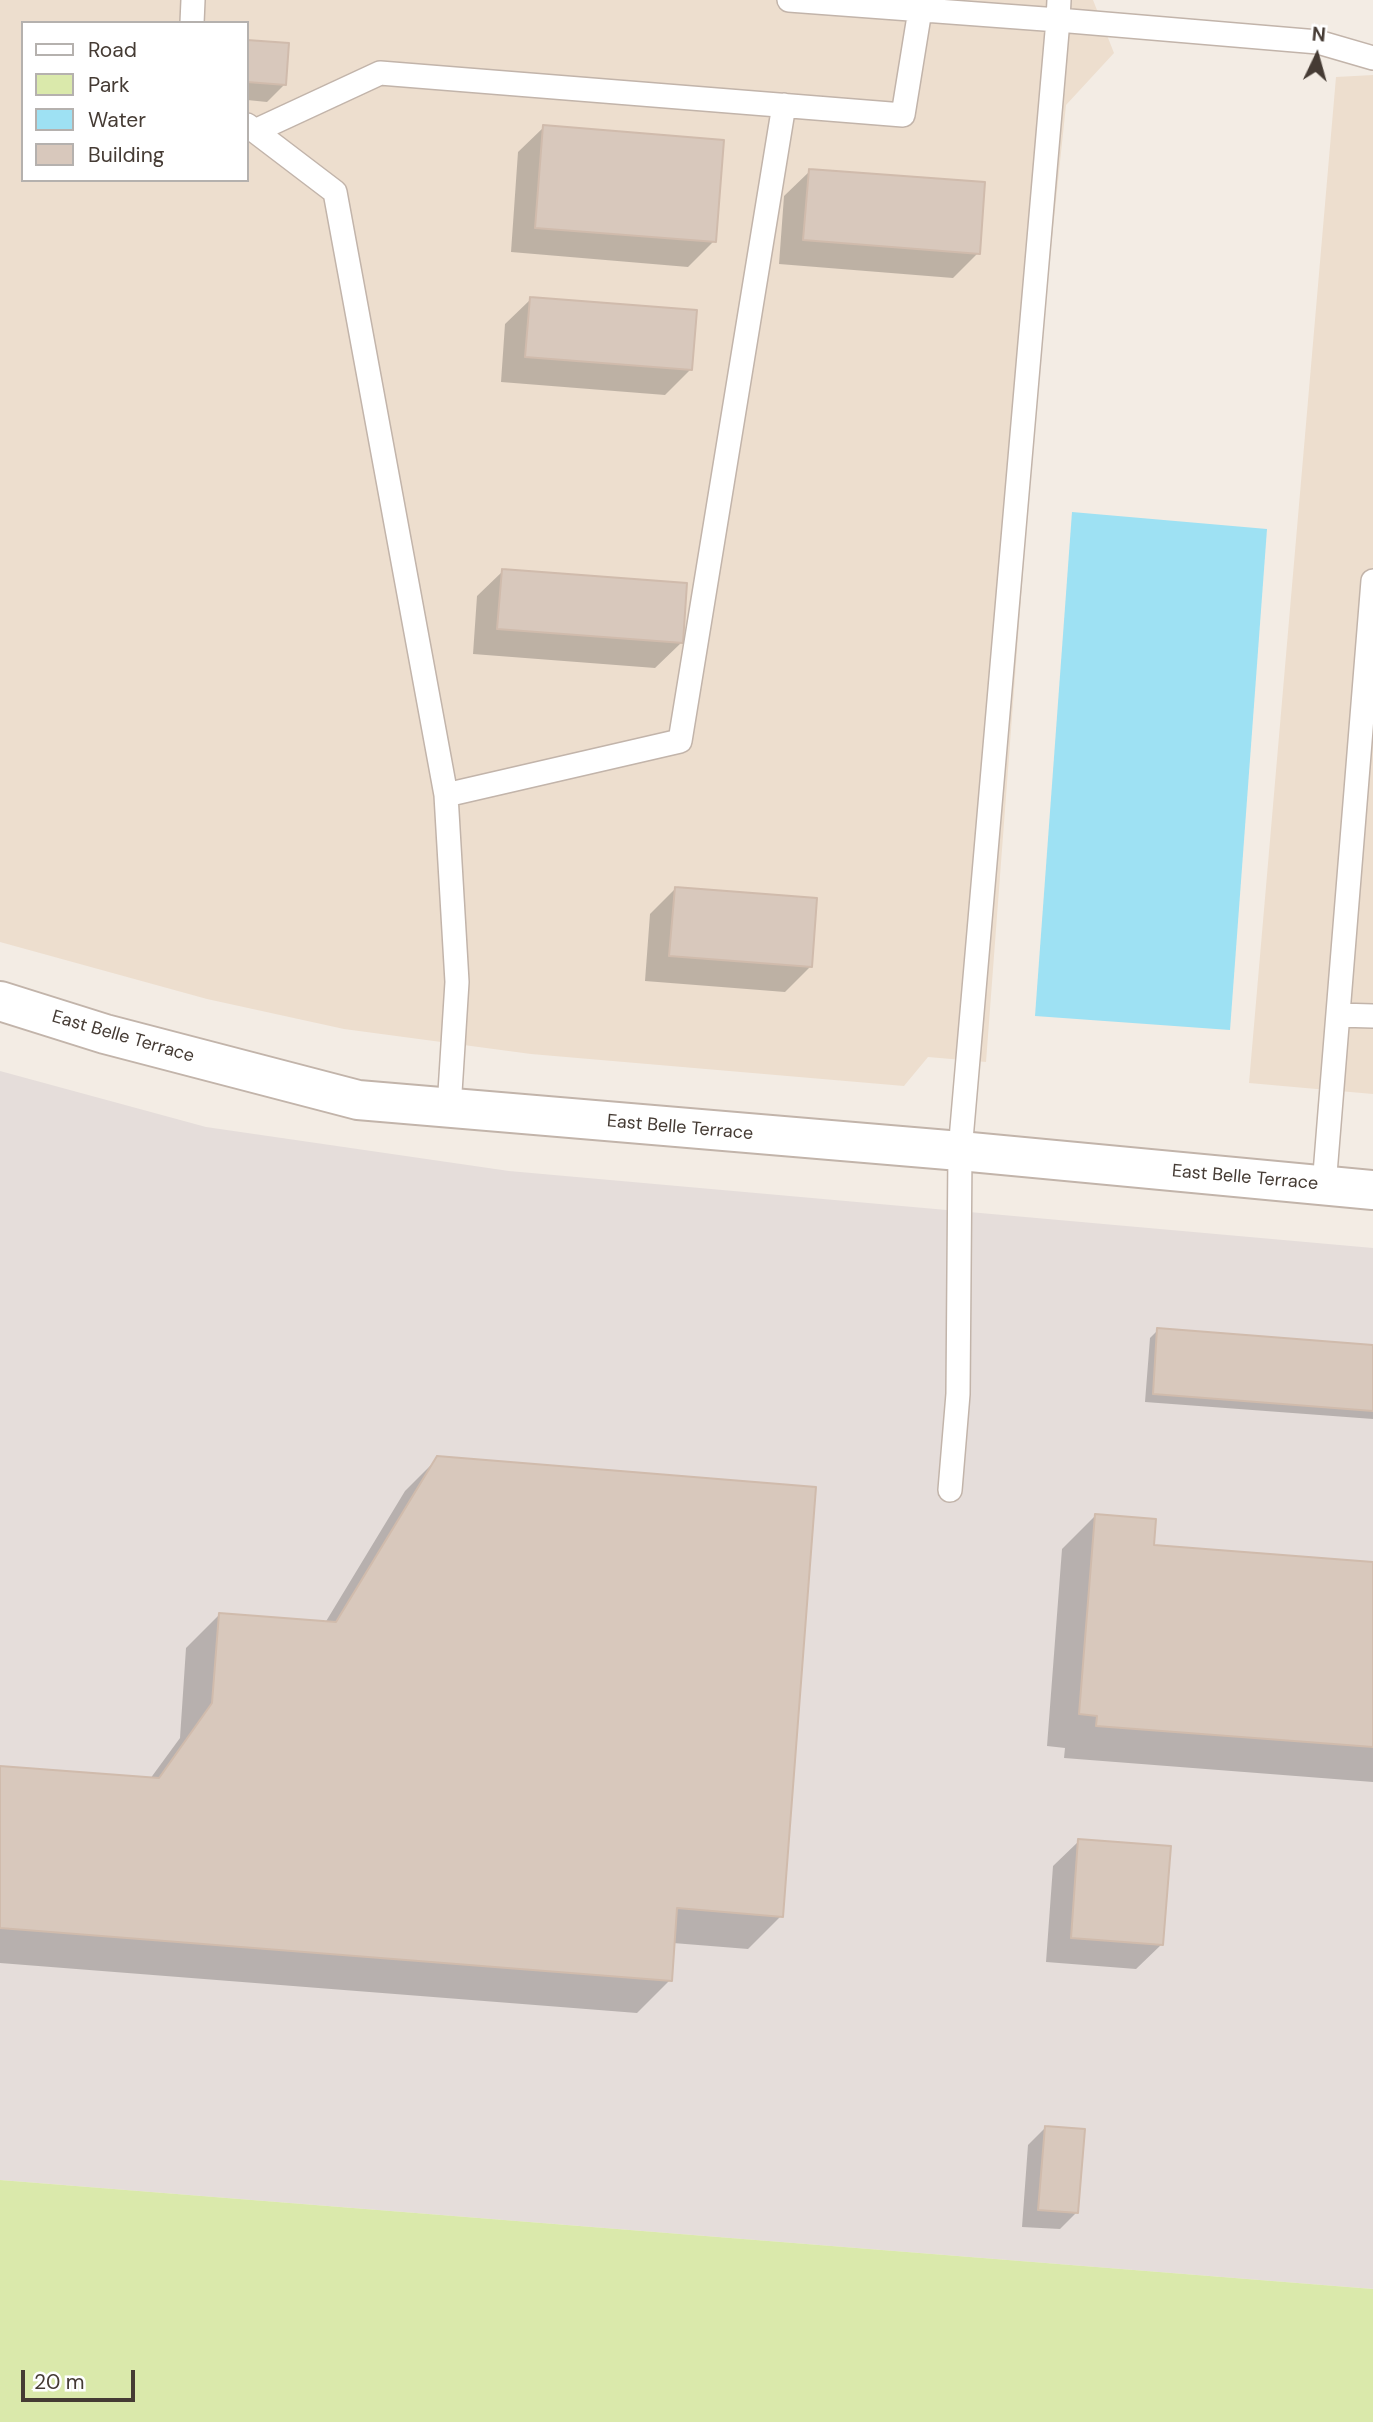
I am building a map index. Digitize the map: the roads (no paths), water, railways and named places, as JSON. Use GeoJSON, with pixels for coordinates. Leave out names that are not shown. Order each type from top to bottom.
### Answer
{"type":"FeatureCollection","features":[{"type":"Feature","properties":{"kind":"street","name":"East Belle Terrace"},"geometry":{"type":"LineString","coordinates":[[0,1001],[105,1034],[358,1100],[960,1151],[1373,1190]]}},
{"type":"Feature","properties":{"kind":"lane"},"geometry":{"type":"LineString","coordinates":[[192,21],[193,0]]}},
{"type":"Feature","properties":{"kind":"lane"},"geometry":{"type":"LineString","coordinates":[[789,0],[920,10],[1059,10],[1318,43],[1373,58]]}},
{"type":"Feature","properties":{"kind":"lane"},"geometry":{"type":"LineString","coordinates":[[449,1108],[457,982],[446,795],[335,192],[251,128],[380,73],[903,115],[920,10]]}},
{"type":"Feature","properties":{"kind":"lane"},"geometry":{"type":"LineString","coordinates":[[950,1490],[958,1395],[960,1151],[1059,10]]}},
{"type":"Feature","properties":{"kind":"lane"},"geometry":{"type":"LineString","coordinates":[[446,795],[680,741],[784,105]]}},
{"type":"Feature","properties":{"kind":"lane"},"geometry":{"type":"LineString","coordinates":[[1324,1186],[1373,582]]}},
{"type":"Feature","properties":{"kind":"lane"},"geometry":{"type":"LineString","coordinates":[[1338,1015],[1373,1016]]}},
{"type":"Feature","properties":{"kind":"water"},"geometry":{"type":"Polygon","coordinates":[[[1072,512],[1267,529],[1230,1030],[1035,1016],[1072,512]]]}}]}
